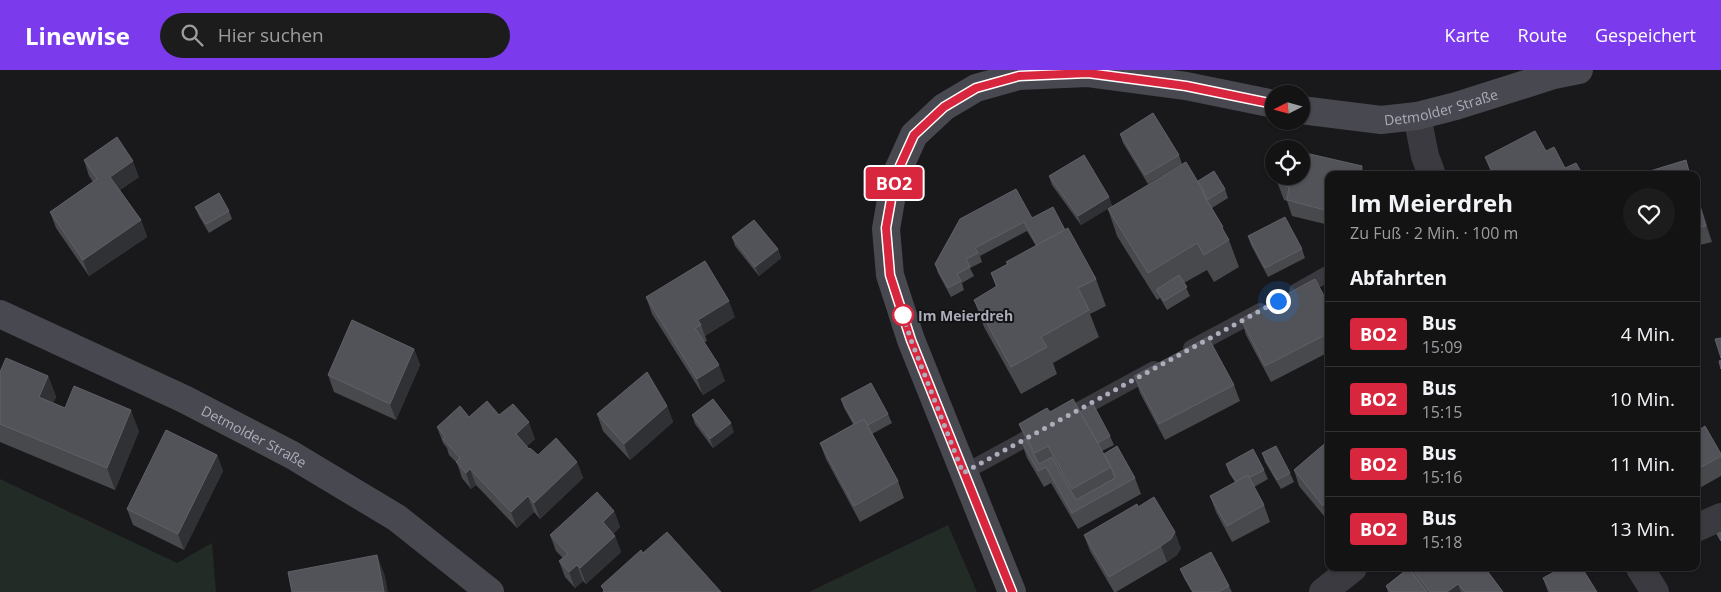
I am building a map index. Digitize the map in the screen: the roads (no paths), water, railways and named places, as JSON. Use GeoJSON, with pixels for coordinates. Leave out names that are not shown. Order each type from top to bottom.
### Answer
{"type":"FeatureCollection","features":[{"type":"Feature","properties":{"kind":"main road","name":"Detmolder Straße"},"geometry":{"type":"LineString","coordinates":[[1310,111],[1381,120],[1417,116],[1456,106],[1554,75],[1579,70]]}},
{"type":"Feature","properties":{"kind":"main road"},"geometry":{"type":"LineString","coordinates":[[1012,592],[911,340],[890,275],[886,228],[895,177],[914,135],[944,107],[976,88],[1019,76],[1088,73],[1190,78],[1265,101]]}},
{"type":"Feature","properties":{"kind":"main road","name":"Detmolder Straße"},"geometry":{"type":"LineString","coordinates":[[0,314],[184,399],[292,455],[397,518],[490,592]]}},
{"type":"Feature","properties":{"kind":"street"},"geometry":{"type":"LineString","coordinates":[[1417,116],[1425,156],[1431,171]]}},
{"type":"Feature","properties":{"kind":"street"},"geometry":{"type":"LineString","coordinates":[[1700,526],[1721,517]]}},
{"type":"Feature","properties":{"kind":"street"},"geometry":{"type":"LineString","coordinates":[[1323,592],[1349,571]]}},
{"type":"Feature","properties":{"kind":"street"},"geometry":{"type":"LineString","coordinates":[[1642,571],[1655,592]]}},
{"type":"Feature","properties":{"kind":"lane"},"geometry":{"type":"LineString","coordinates":[[1181,354],[1325,275]]}},
{"type":"Feature","properties":{"kind":"lane"},"geometry":{"type":"LineString","coordinates":[[963,473],[1164,364]]}},
{"type":"Feature","properties":{"kind":"place","name":"Im Meierdreh"},"geometry":{"type":"Point","coordinates":[903,315]}}]}
